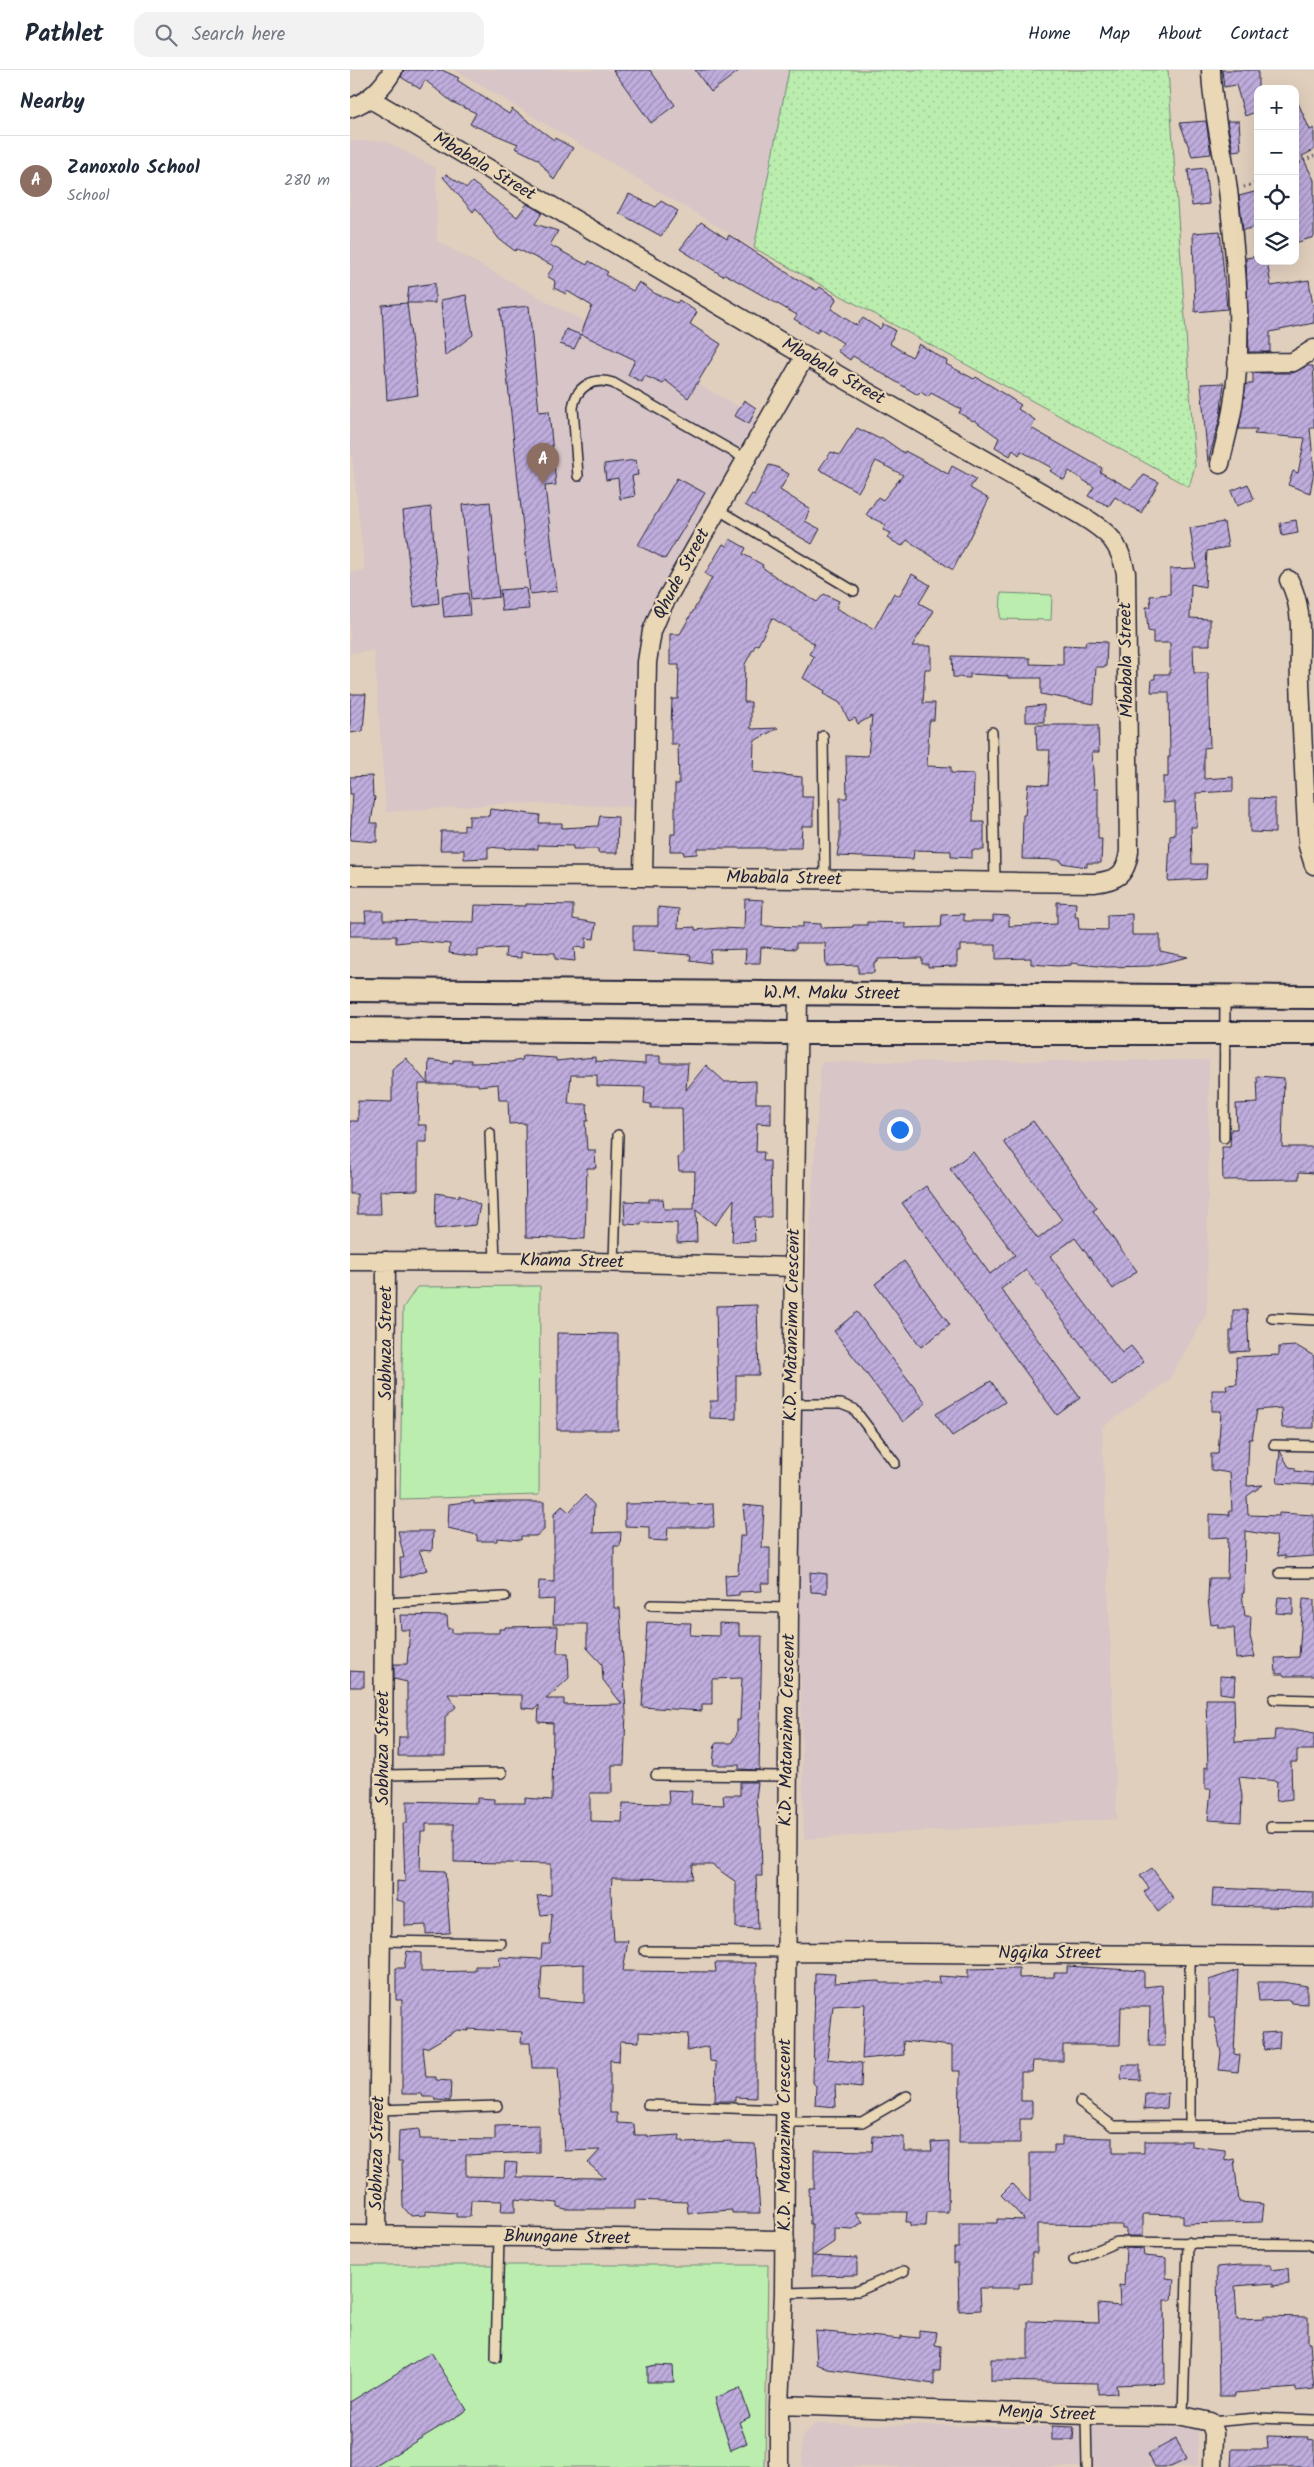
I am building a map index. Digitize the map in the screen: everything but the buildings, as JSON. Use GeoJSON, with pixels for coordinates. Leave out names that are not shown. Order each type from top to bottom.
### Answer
{"type":"FeatureCollection","features":[{"type":"Feature","properties":{"kind":"street"},"geometry":{"type":"LineString","coordinates":[[350,108],[369,98],[380,89],[393,70]]}},
{"type":"Feature","properties":{"kind":"street"},"geometry":{"type":"LineString","coordinates":[[1211,70],[1214,114],[1222,144],[1236,270],[1237,363],[1233,406],[1220,464]]}},
{"type":"Feature","properties":{"kind":"street","name":"Mbabala Street"},"geometry":{"type":"LineString","coordinates":[[350,876],[643,877],[1094,884],[1115,878],[1124,871],[1128,862],[1126,573],[1114,540],[1101,528],[805,356],[369,98]]}},
{"type":"Feature","properties":{"kind":"street"},"geometry":{"type":"LineString","coordinates":[[1237,363],[1294,362],[1314,349]]}},
{"type":"Feature","properties":{"kind":"street","name":"Qhude Street"},"geometry":{"type":"LineString","coordinates":[[643,877],[648,645],[662,605],[805,356]]}},
{"type":"Feature","properties":{"kind":"street"},"geometry":{"type":"LineString","coordinates":[[1289,580],[1297,595],[1300,614],[1300,679],[1308,846],[1314,865]]}},
{"type":"Feature","properties":{"kind":"street","name":"W.M. Maku Street"},"geometry":{"type":"LineString","coordinates":[[350,990],[1314,997]]}},
{"type":"Feature","properties":{"kind":"street","name":"K.D. Matanzima Crescent"},"geometry":{"type":"LineString","coordinates":[[779,2467],[779,2405],[785,2240],[784,2116],[787,1776],[798,994]]}},
{"type":"Feature","properties":{"kind":"street"},"geometry":{"type":"LineString","coordinates":[[350,1029],[797,1033],[1314,1033]]}},
{"type":"Feature","properties":{"kind":"street","name":"Khama Street"},"geometry":{"type":"LineString","coordinates":[[350,1260],[614,1262],[793,1267]]}},
{"type":"Feature","properties":{"kind":"street","name":"Sobhuza Street"},"geometry":{"type":"LineString","coordinates":[[377,2235],[383,1775],[386,1261]]}},
{"type":"Feature","properties":{"kind":"street","name":"Ngqika Street"},"geometry":{"type":"LineString","coordinates":[[786,1952],[1314,1956]]}},
{"type":"Feature","properties":{"kind":"street","name":"Bhungane Street"},"geometry":{"type":"LineString","coordinates":[[350,2235],[785,2240]]}},
{"type":"Feature","properties":{"kind":"street","name":"Menja Street"},"geometry":{"type":"LineString","coordinates":[[779,2405],[1086,2415],[1183,2416],[1210,2422]]}},
{"type":"Feature","properties":{"kind":"street"},"geometry":{"type":"LineString","coordinates":[[1210,2422],[1214,2434],[1213,2467]]}},
{"type":"Feature","properties":{"kind":"lane"},"geometry":{"type":"LineString","coordinates":[[578,476],[575,397],[586,384],[599,381],[613,383],[746,459]]}},
{"type":"Feature","properties":{"kind":"lane"},"geometry":{"type":"LineString","coordinates":[[717,509],[854,591]]}},
{"type":"Feature","properties":{"kind":"lane"},"geometry":{"type":"LineString","coordinates":[[992,732],[995,882]]}},
{"type":"Feature","properties":{"kind":"lane"},"geometry":{"type":"LineString","coordinates":[[823,736],[825,879]]}},
{"type":"Feature","properties":{"kind":"lane"},"geometry":{"type":"LineString","coordinates":[[1224,1138],[1225,997]]}},
{"type":"Feature","properties":{"kind":"lane"},"geometry":{"type":"LineString","coordinates":[[490,1133],[495,1261]]}},
{"type":"Feature","properties":{"kind":"lane"},"geometry":{"type":"LineString","coordinates":[[614,1262],[618,1135]]}},
{"type":"Feature","properties":{"kind":"lane"},"geometry":{"type":"LineString","coordinates":[[1272,1318],[1314,1320]]}},
{"type":"Feature","properties":{"kind":"lane"},"geometry":{"type":"LineString","coordinates":[[791,1404],[841,1404],[854,1409],[895,1463]]}},
{"type":"Feature","properties":{"kind":"lane"},"geometry":{"type":"LineString","coordinates":[[1274,1445],[1314,1446]]}},
{"type":"Feature","properties":{"kind":"lane"},"geometry":{"type":"LineString","coordinates":[[1280,1573],[1314,1573]]}},
{"type":"Feature","properties":{"kind":"lane"},"geometry":{"type":"LineString","coordinates":[[384,1603],[505,1598]]}},
{"type":"Feature","properties":{"kind":"lane"},"geometry":{"type":"LineString","coordinates":[[651,1604],[789,1608]]}},
{"type":"Feature","properties":{"kind":"lane"},"geometry":{"type":"LineString","coordinates":[[1274,1699],[1314,1700]]}},
{"type":"Feature","properties":{"kind":"lane"},"geometry":{"type":"LineString","coordinates":[[383,1775],[502,1774]]}},
{"type":"Feature","properties":{"kind":"lane"},"geometry":{"type":"LineString","coordinates":[[656,1775],[787,1776]]}},
{"type":"Feature","properties":{"kind":"lane"},"geometry":{"type":"LineString","coordinates":[[1271,1827],[1314,1827]]}},
{"type":"Feature","properties":{"kind":"lane"},"geometry":{"type":"LineString","coordinates":[[381,1941],[501,1943]]}},
{"type":"Feature","properties":{"kind":"lane"},"geometry":{"type":"LineString","coordinates":[[645,1951],[786,1952]]}},
{"type":"Feature","properties":{"kind":"lane"},"geometry":{"type":"LineString","coordinates":[[1190,1954],[1190,2126]]}},
{"type":"Feature","properties":{"kind":"lane"},"geometry":{"type":"LineString","coordinates":[[648,2105],[862,2122],[907,2096]]}},
{"type":"Feature","properties":{"kind":"lane"},"geometry":{"type":"LineString","coordinates":[[1080,2102],[1114,2126],[1314,2125]]}},
{"type":"Feature","properties":{"kind":"lane"},"geometry":{"type":"LineString","coordinates":[[379,2110],[498,2106]]}},
{"type":"Feature","properties":{"kind":"lane"},"geometry":{"type":"LineString","coordinates":[[496,2358],[499,2237]]}},
{"type":"Feature","properties":{"kind":"lane"},"geometry":{"type":"LineString","coordinates":[[1074,2260],[1117,2242],[1309,2244],[1314,2247]]}},
{"type":"Feature","properties":{"kind":"lane"},"geometry":{"type":"LineString","coordinates":[[1183,2416],[1188,2242]]}},
{"type":"Feature","properties":{"kind":"lane"},"geometry":{"type":"LineString","coordinates":[[784,2292],[858,2291],[904,2270]]}},
{"type":"Feature","properties":{"kind":"lane"},"geometry":{"type":"LineString","coordinates":[[1086,2415],[1087,2467]]}},
{"type":"Feature","properties":{"kind":"lane","name":"Menja Street"},"geometry":{"type":"LineString","coordinates":[[1210,2422],[1256,2418],[1314,2420]]}},
{"type":"Feature","properties":{"kind":"path"},"geometry":{"type":"LineString","coordinates":[[1299,162],[1314,156]]}},
{"type":"Feature","properties":{"kind":"shaded area"},"geometry":{"type":"Polygon","coordinates":[[[455,70],[790,70],[754,248],[455,70]]]}},
{"type":"Feature","properties":{"kind":"shaded area"},"geometry":{"type":"Polygon","coordinates":[[[350,141],[385,141],[436,168],[437,241],[767,422],[657,618],[645,807],[513,803],[386,812],[374,651],[350,653],[350,573],[365,570],[350,441],[350,141]]]}},
{"type":"Feature","properties":{"kind":"shaded area"},"geometry":{"type":"Polygon","coordinates":[[[1209,1060],[1207,1313],[1168,1381],[1102,1427],[1117,1819],[804,1839],[795,1446],[821,1062],[1209,1060]]]}},
{"type":"Feature","properties":{"kind":"shaded area"},"geometry":{"type":"Polygon","coordinates":[[[815,2424],[1198,2428],[1198,2467],[802,2467],[802,2437],[815,2424]]]}},
{"type":"Feature","properties":{"kind":"green space"},"geometry":{"type":"Polygon","coordinates":[[[789,70],[1168,70],[1195,466],[1189,487],[754,248],[789,70]]]}},
{"type":"Feature","properties":{"kind":"green space"},"geometry":{"type":"Polygon","coordinates":[[[1001,593],[1052,595],[1051,620],[1000,619],[1001,593]]]}},
{"type":"Feature","properties":{"kind":"green space"},"geometry":{"type":"Polygon","coordinates":[[[540,1286],[539,1495],[400,1499],[403,1308],[417,1287],[540,1286]]]}},
{"type":"Feature","properties":{"kind":"green space"},"geometry":{"type":"Polygon","coordinates":[[[350,2265],[768,2265],[765,2467],[350,2467],[350,2265]]]}},
{"type":"Feature","properties":{"kind":"place","name":"Zanoxolo School"},"geometry":{"type":"Point","coordinates":[543,484]}}]}
